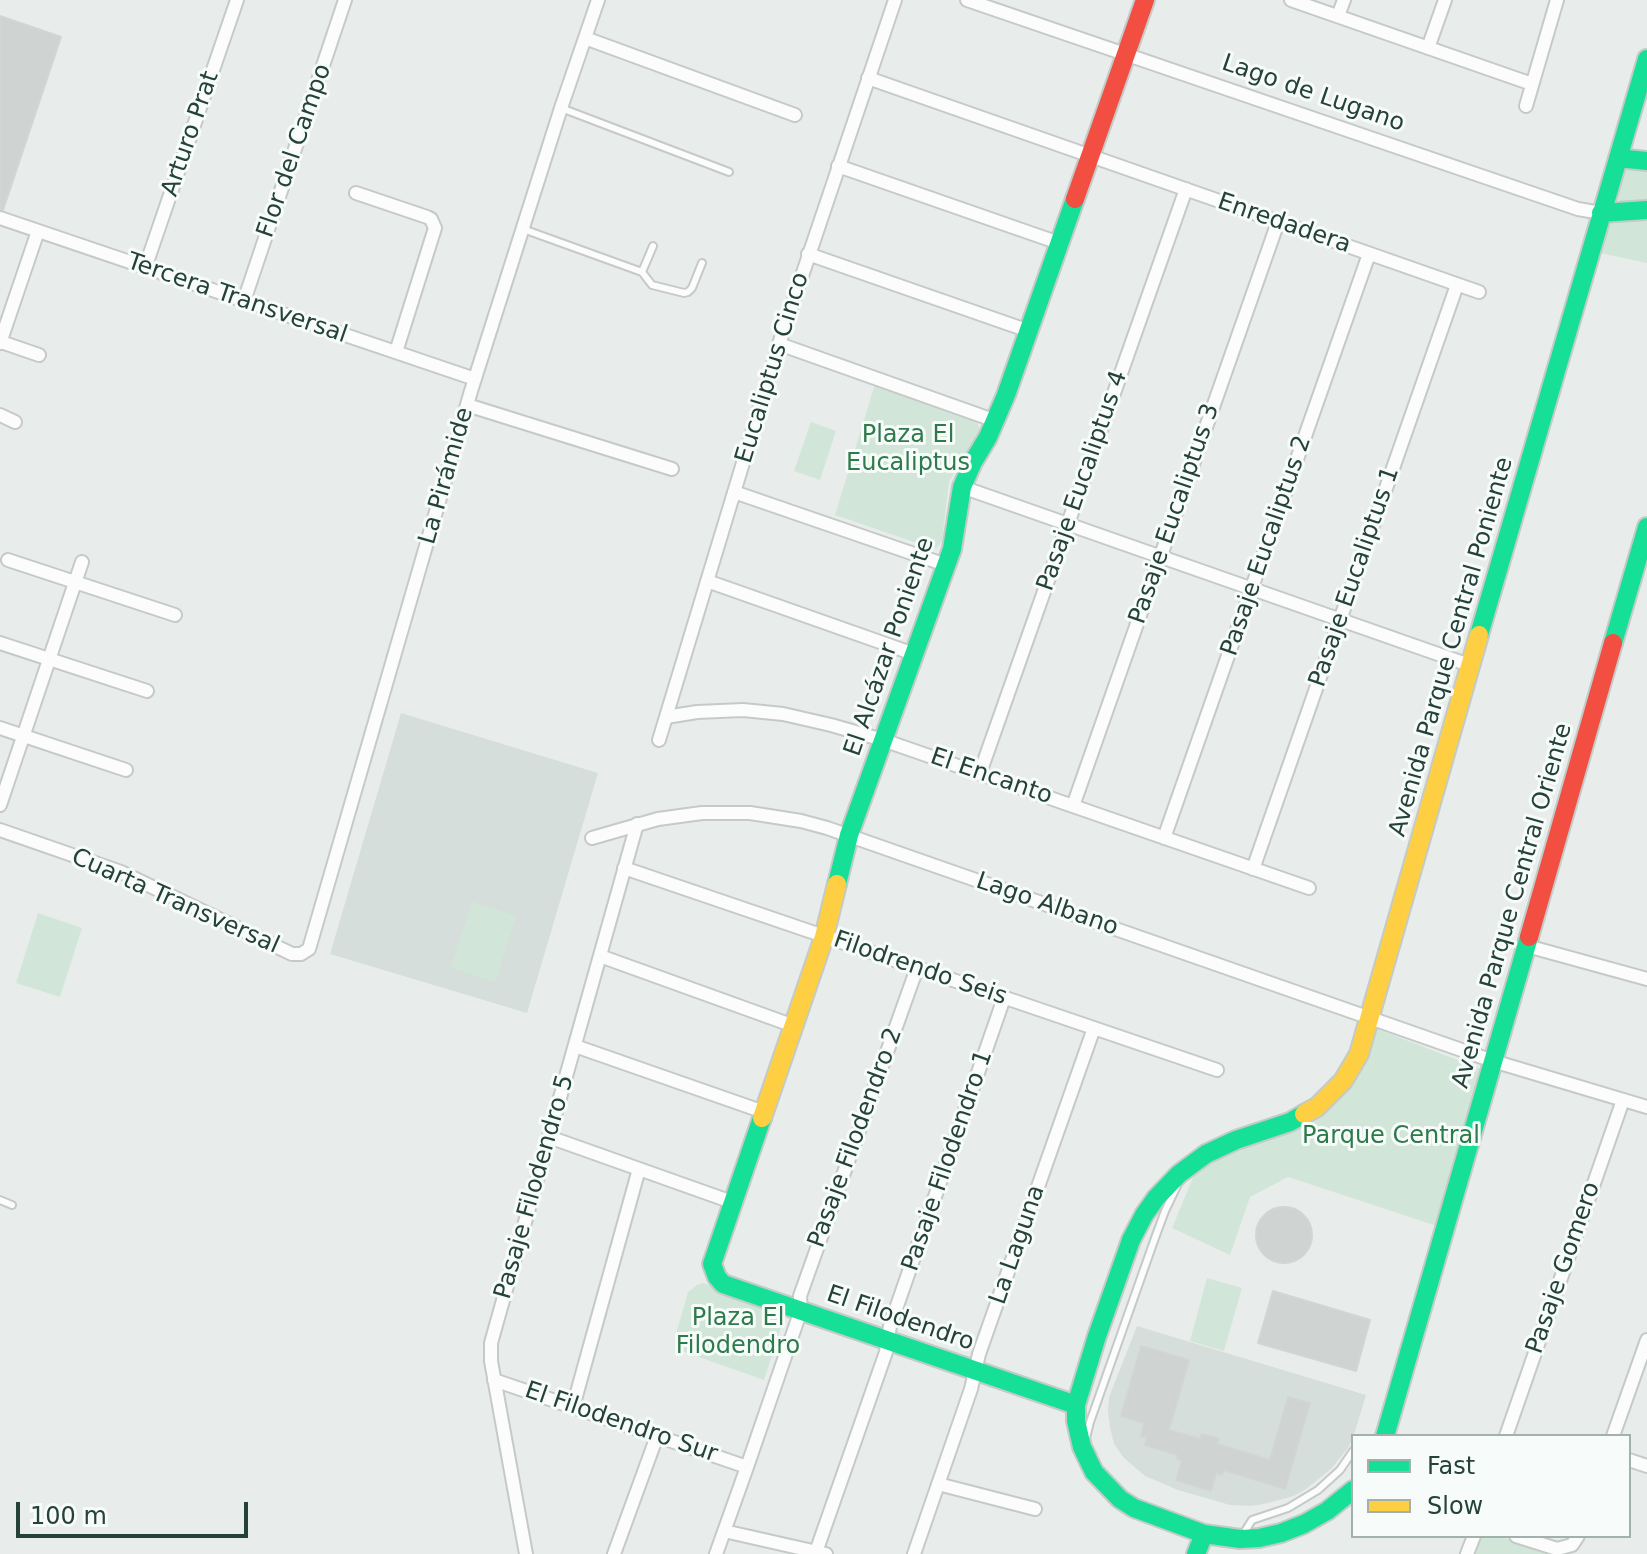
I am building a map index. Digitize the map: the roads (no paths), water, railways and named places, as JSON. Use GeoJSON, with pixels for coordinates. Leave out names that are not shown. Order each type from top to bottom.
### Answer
{"type":"FeatureCollection","features":[{"type":"Feature","properties":{"kind":"street","name":"Arturo Prat"},"geometry":{"type":"LineString","coordinates":[[145,268],[237,0]]}},
{"type":"Feature","properties":{"kind":"street","name":"Flor del Campo"},"geometry":{"type":"LineString","coordinates":[[244,301],[345,0]]}},
{"type":"Feature","properties":{"kind":"street","name":"La Pirámide"},"geometry":{"type":"LineString","coordinates":[[305,953],[312,944],[467,405],[598,0]]}},
{"type":"Feature","properties":{"kind":"street","name":"Eucaliptus Cinco"},"geometry":{"type":"LineString","coordinates":[[659,740],[779,344],[895,0]]}},
{"type":"Feature","properties":{"kind":"street","name":"Lago de Lugano"},"geometry":{"type":"LineString","coordinates":[[967,0],[1578,209],[1601,213],[1647,210]]}},
{"type":"Feature","properties":{"kind":"street","name":"El Alcázar Poniente"},"geometry":{"type":"LineString","coordinates":[[714,1272],[713,1258],[824,937],[849,835],[952,549],[962,487],[996,421],[1145,0]]}},
{"type":"Feature","properties":{"kind":"street"},"geometry":{"type":"LineString","coordinates":[[1291,0],[1532,84]]}},
{"type":"Feature","properties":{"kind":"street"},"geometry":{"type":"LineString","coordinates":[[1338,16],[1344,0]]}},
{"type":"Feature","properties":{"kind":"street"},"geometry":{"type":"LineString","coordinates":[[1428,48],[1445,0]]}},
{"type":"Feature","properties":{"kind":"street"},"geometry":{"type":"LineString","coordinates":[[1526,106],[1557,0]]}},
{"type":"Feature","properties":{"kind":"street"},"geometry":{"type":"LineString","coordinates":[[585,38],[795,115]]}},
{"type":"Feature","properties":{"kind":"street","name":"Avenida Parque Central Poniente"},"geometry":{"type":"LineString","coordinates":[[1204,1534],[1143,1512],[1120,1499],[1100,1479],[1085,1455],[1077,1428],[1076,1405],[1135,1231],[1163,1190],[1196,1161],[1226,1144],[1290,1122],[1317,1107],[1349,1073],[1359,1054],[1647,59]]}},
{"type":"Feature","properties":{"kind":"street","name":"Enredadera"},"geometry":{"type":"LineString","coordinates":[[868,78],[1479,292]]}},
{"type":"Feature","properties":{"kind":"street"},"geometry":{"type":"LineString","coordinates":[[1618,158],[1647,161]]}},
{"type":"Feature","properties":{"kind":"street"},"geometry":{"type":"LineString","coordinates":[[838,166],[1059,243]]}},
{"type":"Feature","properties":{"kind":"street","name":"Pasaje Eucaliptus 4"},"geometry":{"type":"LineString","coordinates":[[980,773],[1186,189]]}},
{"type":"Feature","properties":{"kind":"street"},"geometry":{"type":"LineString","coordinates":[[356,193],[427,217],[434,223],[434,233],[396,352]]}},
{"type":"Feature","properties":{"kind":"street","name":"Tercera Transversal"},"geometry":{"type":"LineString","coordinates":[[0,218],[475,379]]}},
{"type":"Feature","properties":{"kind":"street","name":"Pasaje Eucaliptus 3"},"geometry":{"type":"LineString","coordinates":[[1073,806],[1278,222]]}},
{"type":"Feature","properties":{"kind":"street"},"geometry":{"type":"LineString","coordinates":[[38,231],[0,342],[39,355]]}},
{"type":"Feature","properties":{"kind":"street"},"geometry":{"type":"LineString","coordinates":[[808,254],[1029,331]]}},
{"type":"Feature","properties":{"kind":"street","name":"Pasaje Eucaliptus 2"},"geometry":{"type":"LineString","coordinates":[[1164,838],[1369,254]]}},
{"type":"Feature","properties":{"kind":"street","name":"Pasaje Eucaliptus 1"},"geometry":{"type":"LineString","coordinates":[[1253,869],[1457,285]]}},
{"type":"Feature","properties":{"kind":"street"},"geometry":{"type":"LineString","coordinates":[[779,344],[996,421]]}},
{"type":"Feature","properties":{"kind":"street"},"geometry":{"type":"LineString","coordinates":[[467,405],[672,469]]}},
{"type":"Feature","properties":{"kind":"street"},"geometry":{"type":"LineString","coordinates":[[0,415],[15,422]]}},
{"type":"Feature","properties":{"kind":"street"},"geometry":{"type":"LineString","coordinates":[[962,487],[1472,666]]}},
{"type":"Feature","properties":{"kind":"street"},"geometry":{"type":"LineString","coordinates":[[734,492],[946,565]]}},
{"type":"Feature","properties":{"kind":"street","name":"Avenida Parque Central Oriente"},"geometry":{"type":"LineString","coordinates":[[1386,1434],[1647,527]]}},
{"type":"Feature","properties":{"kind":"street"},"geometry":{"type":"LineString","coordinates":[[8,560],[175,615]]}},
{"type":"Feature","properties":{"kind":"street"},"geometry":{"type":"LineString","coordinates":[[0,805],[82,562]]}},
{"type":"Feature","properties":{"kind":"street"},"geometry":{"type":"LineString","coordinates":[[707,581],[914,654]]}},
{"type":"Feature","properties":{"kind":"street"},"geometry":{"type":"LineString","coordinates":[[0,643],[147,691]]}},
{"type":"Feature","properties":{"kind":"street","name":"El Encanto"},"geometry":{"type":"LineString","coordinates":[[666,717],[712,711],[754,711],[819,722],[883,740],[1309,888]]}},
{"type":"Feature","properties":{"kind":"street"},"geometry":{"type":"LineString","coordinates":[[0,728],[126,770]]}},
{"type":"Feature","properties":{"kind":"street","name":"Lago Albano"},"geometry":{"type":"LineString","coordinates":[[592,838],[658,819],[702,813],[750,813],[801,821],[849,835],[1493,1061],[1647,1107]]}},
{"type":"Feature","properties":{"kind":"street","name":"Pasaje Filodendro 5"},"geometry":{"type":"LineString","coordinates":[[526,1554],[494,1380],[491,1343],[637,824]]}},
{"type":"Feature","properties":{"kind":"street","name":"Cuarta Transversal"},"geometry":{"type":"LineString","coordinates":[[0,830],[121,872],[292,954],[305,953]]}},
{"type":"Feature","properties":{"kind":"street","name":"Filodrendo Seis"},"geometry":{"type":"LineString","coordinates":[[624,868],[1217,1070]]}},
{"type":"Feature","properties":{"kind":"street"},"geometry":{"type":"LineString","coordinates":[[1527,946],[1646,973]]}},
{"type":"Feature","properties":{"kind":"street"},"geometry":{"type":"LineString","coordinates":[[600,956],[794,1026]]}},
{"type":"Feature","properties":{"kind":"street","name":"Pasaje Filodendro 2"},"geometry":{"type":"LineString","coordinates":[[716,1554],[801,1310],[800,1296],[917,968]]}},
{"type":"Feature","properties":{"kind":"street","name":"Pasaje Filodendro 1"},"geometry":{"type":"LineString","coordinates":[[821,1553],[886,1352],[890,1326],[1004,998]]}},
{"type":"Feature","properties":{"kind":"street","name":"La Laguna"},"geometry":{"type":"LineString","coordinates":[[914,1554],[971,1389],[979,1354],[1094,1028]]}},
{"type":"Feature","properties":{"kind":"street"},"geometry":{"type":"LineString","coordinates":[[575,1046],[764,1112]]}},
{"type":"Feature","properties":{"kind":"street","name":"Pasaje Gomero"},"geometry":{"type":"LineString","coordinates":[[1507,1434],[1623,1100]]}},
{"type":"Feature","properties":{"kind":"street"},"geometry":{"type":"LineString","coordinates":[[549,1137],[732,1202]]}},
{"type":"Feature","properties":{"kind":"street"},"geometry":{"type":"LineString","coordinates":[[573,1407],[639,1169]]}},
{"type":"Feature","properties":{"kind":"street","name":"El Filodendro"},"geometry":{"type":"LineString","coordinates":[[714,1272],[723,1284],[1076,1405]]}},
{"type":"Feature","properties":{"kind":"street"},"geometry":{"type":"LineString","coordinates":[[1614,1434],[1647,1340]]}},
{"type":"Feature","properties":{"kind":"street","name":"El Filodendro Sur"},"geometry":{"type":"LineString","coordinates":[[494,1380],[747,1467]]}},
{"type":"Feature","properties":{"kind":"street"},"geometry":{"type":"LineString","coordinates":[[614,1554],[657,1436]]}},
{"type":"Feature","properties":{"kind":"street"},"geometry":{"type":"LineString","coordinates":[[938,1484],[1035,1509]]}},
{"type":"Feature","properties":{"kind":"street"},"geometry":{"type":"LineString","coordinates":[[1196,1554],[1204,1534],[1240,1539],[1268,1536],[1304,1524],[1336,1505],[1351,1492]]}},
{"type":"Feature","properties":{"kind":"street"},"geometry":{"type":"LineString","coordinates":[[724,1531],[821,1553]]}},
{"type":"Feature","properties":{"kind":"street"},"geometry":{"type":"LineString","coordinates":[[1522,1538],[1557,1549],[1567,1548],[1577,1538]]}},
{"type":"Feature","properties":{"kind":"lane"},"geometry":{"type":"LineString","coordinates":[[561,108],[729,172]]}},
{"type":"Feature","properties":{"kind":"lane"},"geometry":{"type":"LineString","coordinates":[[523,229],[642,272],[652,285],[684,293],[692,288],[702,263]]}},
{"type":"Feature","properties":{"kind":"lane"},"geometry":{"type":"LineString","coordinates":[[642,272],[653,246]]}},
{"type":"Feature","properties":{"kind":"lane","name":"Avenida Parque Central Poniente"},"geometry":{"type":"LineString","coordinates":[[1085,1455],[1090,1422],[1160,1224],[1184,1175],[1196,1161]]}},
{"type":"Feature","properties":{"kind":"lane"},"geometry":{"type":"LineString","coordinates":[[0,1200],[12,1205]]}},
{"type":"Feature","properties":{"kind":"lane"},"geometry":{"type":"LineString","coordinates":[[1240,1539],[1252,1520],[1288,1508],[1318,1490],[1340,1470],[1351,1454]]}},
{"type":"Feature","properties":{"kind":"park label","name":"Plaza El Eucaliptus"},"geometry":{"type":"Point","coordinates":[908,450]}},
{"type":"Feature","properties":{"kind":"park label","name":"Parque Central"},"geometry":{"type":"Point","coordinates":[1391,1137]}},
{"type":"Feature","properties":{"kind":"park label","name":"Plaza El Filodendro"},"geometry":{"type":"Point","coordinates":[738,1333]}}]}
